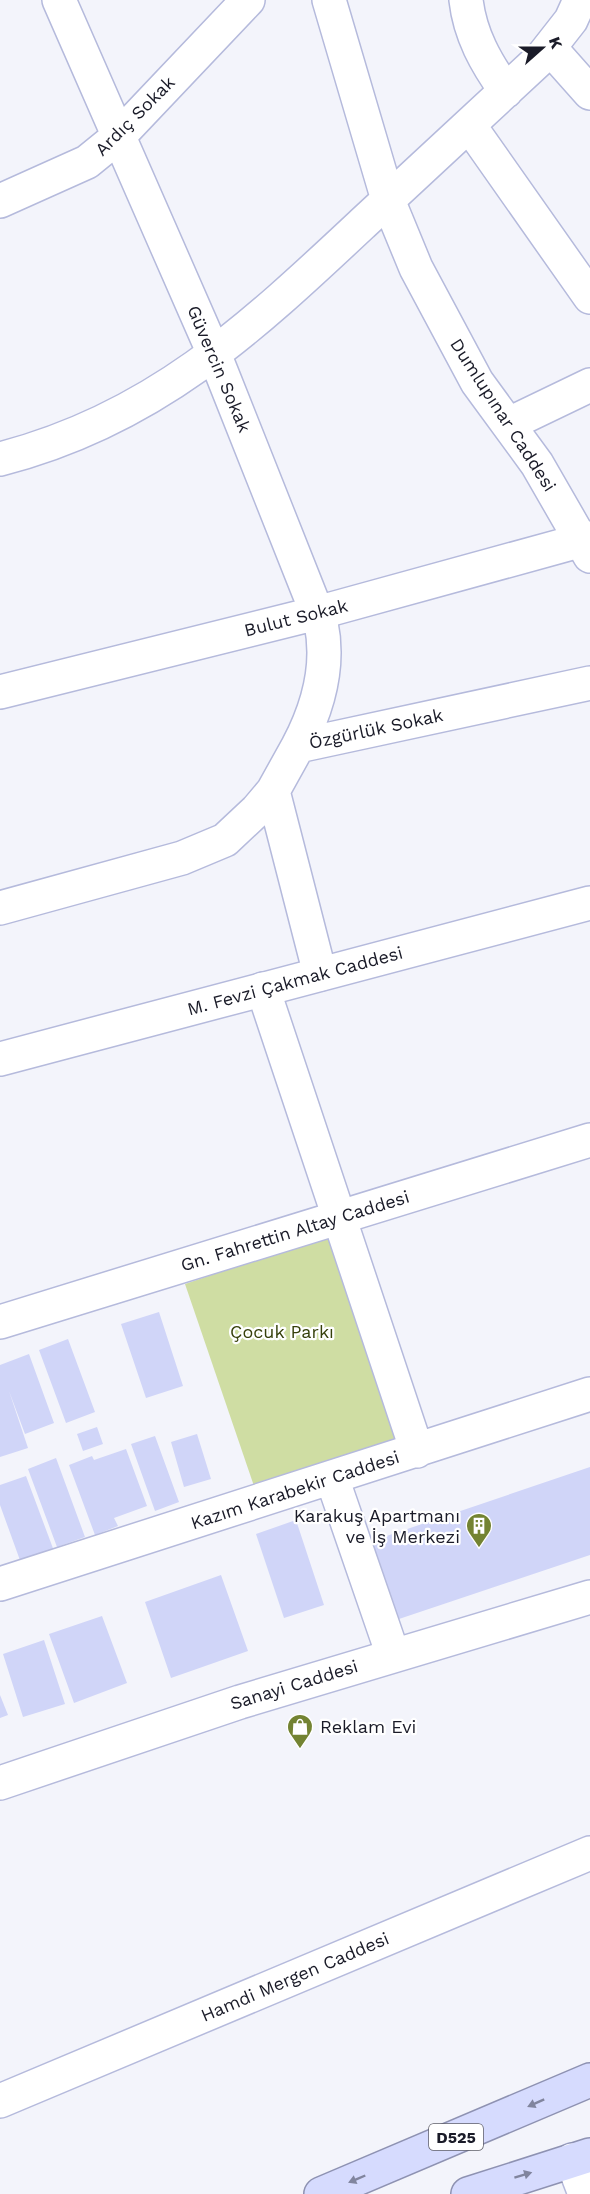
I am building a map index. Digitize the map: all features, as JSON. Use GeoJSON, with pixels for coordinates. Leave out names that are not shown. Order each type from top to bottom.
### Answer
{"type":"FeatureCollection","features":[{"type":"Feature","properties":{"kind":"highway","name":"D525"},"geometry":{"type":"LineString","coordinates":[[321,2194],[590,2080]]}},
{"type":"Feature","properties":{"kind":"highway"},"geometry":{"type":"LineString","coordinates":[[468,2194],[581,2157]]}},
{"type":"Feature","properties":{"kind":"street","name":"Güvercin Sokak"},"geometry":{"type":"LineString","coordinates":[[59,0],[214,356],[317,613],[324,638],[324,669],[314,710],[298,746]]}},
{"type":"Feature","properties":{"kind":"street","name":"Ardıç Sokak"},"geometry":{"type":"LineString","coordinates":[[0,201],[87,162],[119,136],[248,0]]}},
{"type":"Feature","properties":{"kind":"street","name":"Dumlupınar Caddesi"},"geometry":{"type":"LineString","coordinates":[[329,0],[388,200],[416,268],[477,382],[537,465],[587,545]]}},
{"type":"Feature","properties":{"kind":"street"},"geometry":{"type":"LineString","coordinates":[[466,0],[475,38],[486,63],[506,91]]}},
{"type":"Feature","properties":{"kind":"street"},"geometry":{"type":"LineString","coordinates":[[0,459],[78,434],[111,419],[161,392],[214,356],[285,297],[506,91],[550,48],[571,20],[580,0]]}},
{"type":"Feature","properties":{"kind":"street"},"geometry":{"type":"LineString","coordinates":[[550,48],[590,93]]}},
{"type":"Feature","properties":{"kind":"street"},"geometry":{"type":"LineString","coordinates":[[469,124],[590,297]]}},
{"type":"Feature","properties":{"kind":"street"},"geometry":{"type":"LineString","coordinates":[[509,424],[590,385]]}},
{"type":"Feature","properties":{"kind":"street","name":"Bulut Sokak"},"geometry":{"type":"LineString","coordinates":[[0,692],[587,545]]}},
{"type":"Feature","properties":{"kind":"street","name":"Özgürlük Sokak"},"geometry":{"type":"LineString","coordinates":[[0,908],[72,890],[203,850],[237,831],[273,791],[298,746],[590,683]]}},
{"type":"Feature","properties":{"kind":"street"},"geometry":{"type":"LineString","coordinates":[[273,791],[320,974]]}},
{"type":"Feature","properties":{"kind":"street","name":"M. Fevzi Çakmak Caddesi"},"geometry":{"type":"LineString","coordinates":[[0,1059],[590,903]]}},
{"type":"Feature","properties":{"kind":"street"},"geometry":{"type":"LineString","coordinates":[[263,989],[417,1451]]}},
{"type":"Feature","properties":{"kind":"street","name":"Gn. Fahrettin Altay Caddesi"},"geometry":{"type":"LineString","coordinates":[[0,1322],[590,1140]]}},
{"type":"Feature","properties":{"kind":"street","name":"Kazım Karabekir Caddesi"},"geometry":{"type":"LineString","coordinates":[[0,1584],[590,1394]]}},
{"type":"Feature","properties":{"kind":"street"},"geometry":{"type":"LineString","coordinates":[[332,1478],[393,1655]]}},
{"type":"Feature","properties":{"kind":"street","name":"Sanayi Caddesi"},"geometry":{"type":"LineString","coordinates":[[0,1783],[229,1705],[590,1597]]}},
{"type":"Feature","properties":{"kind":"street","name":"Hamdi Mergen Caddesi"},"geometry":{"type":"LineString","coordinates":[[0,2101],[590,1853]]}},
{"type":"Feature","properties":{"kind":"street"},"geometry":{"type":"LineString","coordinates":[[581,2157],[585,2194]]}},
{"type":"Feature","properties":{"kind":"green space","name":"Çocuk Parkı"},"geometry":{"type":"Polygon","coordinates":[[[329,1235],[398,1441],[255,1489],[185,1284],[329,1235]]]}},
{"type":"Feature","properties":{"kind":"building"},"geometry":{"type":"Polygon","coordinates":[[[159,1312],[183,1386],[146,1398],[121,1324],[159,1312]]]}},
{"type":"Feature","properties":{"kind":"building"},"geometry":{"type":"Polygon","coordinates":[[[68,1339],[95,1412],[66,1423],[39,1350],[68,1339]]]}},
{"type":"Feature","properties":{"kind":"building"},"geometry":{"type":"Polygon","coordinates":[[[29,1354],[54,1423],[25,1434],[9,1391],[28,1448],[0,1457],[0,1365],[29,1354]]]}},
{"type":"Feature","properties":{"kind":"building"},"geometry":{"type":"Polygon","coordinates":[[[97,1427],[103,1444],[83,1451],[77,1434],[97,1427]]]}},
{"type":"Feature","properties":{"kind":"building"},"geometry":{"type":"Polygon","coordinates":[[[197,1434],[211,1479],[184,1487],[171,1442],[197,1434]]]}},
{"type":"Feature","properties":{"kind":"building"},"geometry":{"type":"Polygon","coordinates":[[[155,1436],[179,1502],[155,1511],[131,1444],[155,1436]]]}},
{"type":"Feature","properties":{"kind":"building"},"geometry":{"type":"Polygon","coordinates":[[[126,1449],[147,1506],[114,1518],[118,1526],[95,1535],[69,1465],[92,1456],[94,1460],[126,1449]]]}},
{"type":"Feature","properties":{"kind":"building"},"geometry":{"type":"Polygon","coordinates":[[[56,1458],[85,1537],[57,1547],[28,1469],[56,1458]]]}},
{"type":"Feature","properties":{"kind":"building","name":"Karakuş Apartmanı ve İş Merkezi"},"geometry":{"type":"Polygon","coordinates":[[[590,1467],[590,1555],[393,1621],[366,1543],[590,1467]]]}},
{"type":"Feature","properties":{"kind":"building"},"geometry":{"type":"Polygon","coordinates":[[[26,1476],[54,1551],[21,1563],[0,1505],[0,1485],[26,1476]]]}},
{"type":"Feature","properties":{"kind":"building"},"geometry":{"type":"Polygon","coordinates":[[[296,1520],[324,1605],[284,1618],[256,1534],[296,1520]]]}},
{"type":"Feature","properties":{"kind":"building"},"geometry":{"type":"Polygon","coordinates":[[[221,1575],[248,1651],[171,1678],[145,1602],[221,1575]]]}},
{"type":"Feature","properties":{"kind":"building"},"geometry":{"type":"Polygon","coordinates":[[[102,1616],[127,1683],[74,1703],[49,1634],[102,1616]]]}},
{"type":"Feature","properties":{"kind":"building"},"geometry":{"type":"Polygon","coordinates":[[[44,1640],[65,1704],[23,1717],[3,1654],[44,1640]]]}},
{"type":"Feature","properties":{"kind":"building"},"geometry":{"type":"Polygon","coordinates":[[[0,1695],[8,1715],[0,1718],[0,1695]]]}},
{"type":"Feature","properties":{"kind":"place","name":"Karakuş Apartmanı ve İş Merkezi"},"geometry":{"type":"Point","coordinates":[479,1549]}},
{"type":"Feature","properties":{"kind":"place","name":"Reklam Evi"},"geometry":{"type":"Point","coordinates":[300,1750]}}]}
